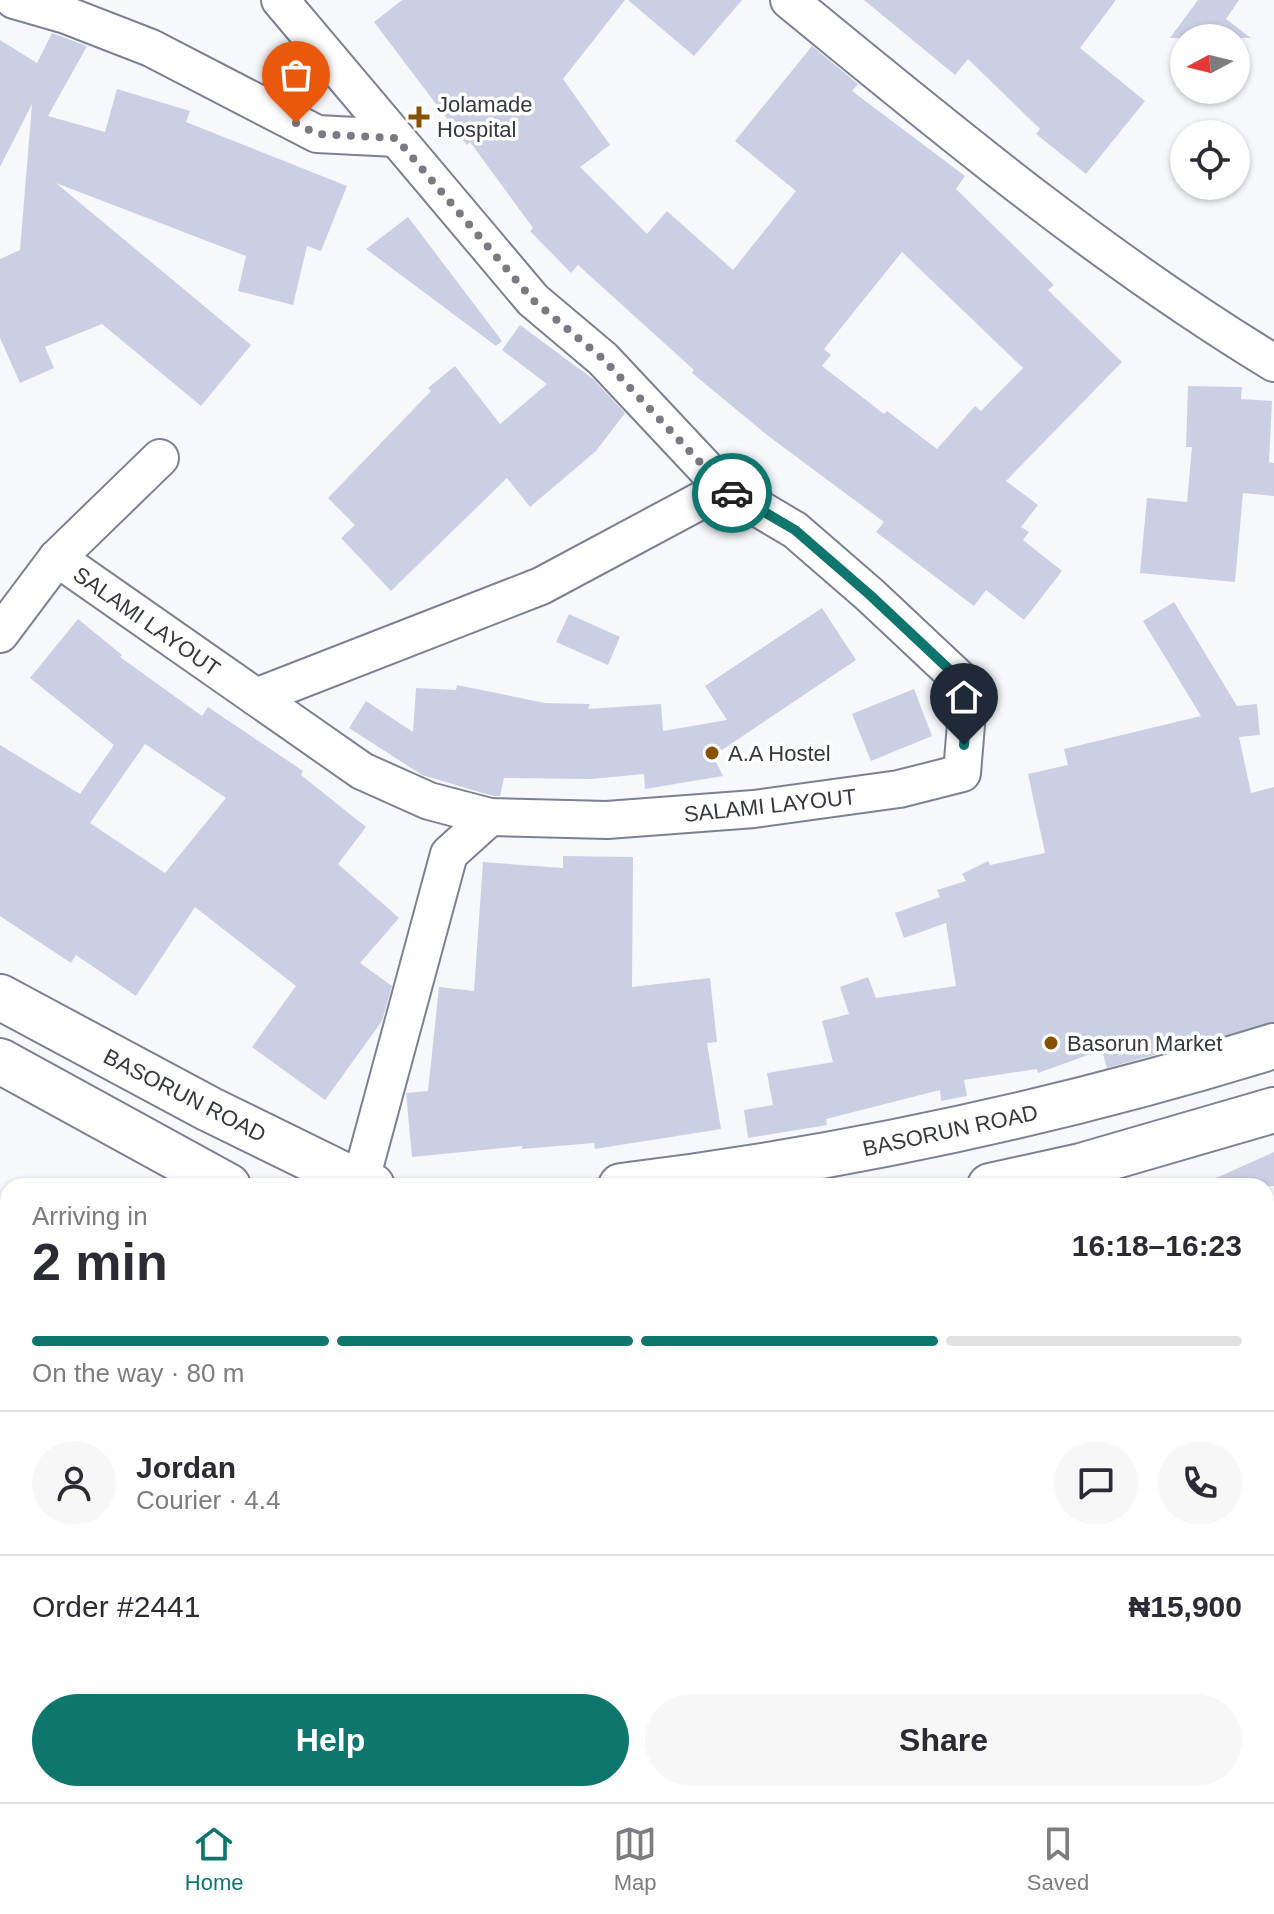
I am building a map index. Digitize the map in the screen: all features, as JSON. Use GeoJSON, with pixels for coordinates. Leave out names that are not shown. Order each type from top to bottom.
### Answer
{"type":"FeatureCollection","features":[{"type":"Feature","properties":{"kind":"main road","name":"BASORUN ROAD"},"geometry":{"type":"LineString","coordinates":[[0,997],[209,1109],[352,1178]]}},
{"type":"Feature","properties":{"kind":"main road","name":"BASORUN ROAD"},"geometry":{"type":"LineString","coordinates":[[675,1178],[842,1153],[1073,1104],[1274,1046]]}},
{"type":"Feature","properties":{"kind":"main road"},"geometry":{"type":"LineString","coordinates":[[0,1061],[212,1178]]}},
{"type":"Feature","properties":{"kind":"main road"},"geometry":{"type":"LineString","coordinates":[[185,1164],[209,1109]]}},
{"type":"Feature","properties":{"kind":"main road"},"geometry":{"type":"LineString","coordinates":[[1026,1178],[1081,1166],[1274,1110]]}},
{"type":"Feature","properties":{"kind":"street"},"geometry":{"type":"LineString","coordinates":[[14,0],[66,15],[151,48],[317,134],[396,138]]}},
{"type":"Feature","properties":{"kind":"street"},"geometry":{"type":"LineString","coordinates":[[256,697],[541,586],[724,488],[603,359],[533,300],[280,0]]}},
{"type":"Feature","properties":{"kind":"street"},"geometry":{"type":"LineString","coordinates":[[789,0],[1011,179],[1125,265],[1204,320],[1274,363]]}},
{"type":"Feature","properties":{"kind":"street","name":"SALAMI LAYOUT"},"geometry":{"type":"LineString","coordinates":[[0,634],[57,558],[160,458]]}},
{"type":"Feature","properties":{"kind":"street","name":"SALAMI LAYOUT"},"geometry":{"type":"LineString","coordinates":[[57,558],[362,771],[429,801],[490,817],[607,820],[754,809],[899,789],[962,773],[969,688],[795,530],[724,488]]}},
{"type":"Feature","properties":{"kind":"street"},"geometry":{"type":"LineString","coordinates":[[368,1178],[449,854],[490,817]]}},
{"type":"Feature","properties":{"kind":"building"},"geometry":{"type":"Polygon","coordinates":[[[402,0],[625,0],[563,79],[610,145],[580,167],[647,234],[667,211],[733,270],[796,191],[735,141],[812,46],[858,84],[852,91],[965,176],[956,189],[1054,285],[1048,290],[1122,362],[1006,481],[1038,505],[1021,527],[1029,532],[1023,540],[1062,571],[1024,620],[986,590],[974,606],[876,532],[884,522],[767,435],[692,373],[694,370],[578,265],[571,273],[530,231],[533,228],[470,142],[467,145],[374,22],[402,0]],[[902,252],[824,349],[831,355],[822,366],[884,414],[887,411],[937,449],[975,406],[981,411],[1023,368],[902,252]]]}},
{"type":"Feature","properties":{"kind":"building"},"geometry":{"type":"Polygon","coordinates":[[[628,0],[742,0],[694,56],[628,0]]]}},
{"type":"Feature","properties":{"kind":"building"},"geometry":{"type":"Polygon","coordinates":[[[864,0],[1116,0],[1080,48],[1145,101],[1086,174],[1036,134],[1040,129],[968,59],[955,75],[864,0]]]}},
{"type":"Feature","properties":{"kind":"building"},"geometry":{"type":"Polygon","coordinates":[[[1198,0],[1239,0],[1226,19],[1233,24],[1180,24],[1198,0]]]}},
{"type":"Feature","properties":{"kind":"building"},"geometry":{"type":"Polygon","coordinates":[[[52,33],[87,46],[48,116],[105,132],[117,89],[190,111],[186,122],[347,186],[321,251],[307,246],[293,305],[238,291],[246,256],[56,183],[251,345],[201,406],[102,324],[45,347],[54,368],[20,383],[0,338],[0,259],[20,250],[32,104],[0,167],[0,40],[37,63],[52,33]]]}},
{"type":"Feature","properties":{"kind":"building"},"geometry":{"type":"Polygon","coordinates":[[[408,217],[502,341],[496,346],[366,249],[408,217]]]}},
{"type":"Feature","properties":{"kind":"building"},"geometry":{"type":"Polygon","coordinates":[[[520,325],[593,379],[625,413],[596,451],[530,507],[507,478],[391,591],[341,538],[355,525],[328,498],[431,391],[428,388],[455,366],[500,424],[547,384],[502,350],[520,325]]]}},
{"type":"Feature","properties":{"kind":"building"},"geometry":{"type":"Polygon","coordinates":[[[1188,386],[1242,387],[1241,399],[1272,401],[1269,462],[1274,463],[1274,496],[1243,493],[1235,582],[1140,573],[1147,498],[1187,502],[1192,447],[1186,447],[1188,386]]]}},
{"type":"Feature","properties":{"kind":"building"},"geometry":{"type":"Polygon","coordinates":[[[1174,602],[1237,706],[1257,704],[1260,735],[1239,737],[1251,793],[1274,787],[1274,1022],[1107,1068],[1102,1050],[1038,1073],[1037,1069],[964,1080],[967,1096],[941,1101],[940,1090],[826,1119],[827,1125],[748,1138],[744,1110],[773,1105],[767,1073],[833,1062],[822,1021],[849,1014],[840,987],[868,977],[876,998],[956,986],[946,923],[904,938],[895,913],[940,897],[937,890],[966,881],[962,874],[988,861],[990,865],[1045,853],[1028,774],[1068,765],[1064,749],[1201,716],[1143,621],[1174,602]]]}},
{"type":"Feature","properties":{"kind":"building"},"geometry":{"type":"Polygon","coordinates":[[[822,608],[856,660],[713,756],[723,776],[645,789],[644,774],[591,779],[504,778],[500,796],[493,796],[422,775],[349,728],[366,701],[413,732],[416,688],[456,690],[457,685],[545,703],[590,704],[588,709],[661,704],[663,731],[727,720],[705,686],[822,608]]]}},
{"type":"Feature","properties":{"kind":"building"},"geometry":{"type":"Polygon","coordinates":[[[569,614],[620,637],[608,665],[556,642],[569,614]]]}},
{"type":"Feature","properties":{"kind":"building"},"geometry":{"type":"Polygon","coordinates":[[[78,619],[122,655],[120,657],[202,716],[208,707],[303,771],[301,775],[366,827],[338,864],[399,918],[360,963],[392,986],[382,1021],[325,1100],[252,1047],[296,986],[195,907],[136,996],[76,955],[71,963],[0,916],[0,745],[80,794],[114,745],[30,678],[78,619]],[[145,744],[90,823],[165,873],[226,798],[145,744]]]}},
{"type":"Feature","properties":{"kind":"building"},"geometry":{"type":"Polygon","coordinates":[[[914,689],[932,736],[871,761],[852,714],[914,689]]]}},
{"type":"Feature","properties":{"kind":"building"},"geometry":{"type":"Polygon","coordinates":[[[563,856],[633,857],[632,987],[710,978],[717,1042],[707,1043],[721,1129],[595,1149],[594,1143],[522,1149],[522,1146],[412,1157],[406,1093],[428,1091],[439,987],[474,991],[483,862],[563,868],[563,856]]]}},
{"type":"Feature","properties":{"kind":"building"},"geometry":{"type":"Polygon","coordinates":[[[1274,1152],[1274,1178],[1216,1178],[1274,1152]]]}},
{"type":"Feature","properties":{"kind":"way so far"},"geometry":{"type":"LineString","coordinates":[[296,123],[317,134],[396,138],[533,300],[603,359],[732,493]]}},
{"type":"Feature","properties":{"kind":"place","name":"Jolamade Hospital"},"geometry":{"type":"Point","coordinates":[419,117]}},
{"type":"Feature","properties":{"kind":"place","name":"A.A Hostel"},"geometry":{"type":"Point","coordinates":[712,753]}},
{"type":"Feature","properties":{"kind":"place","name":"Basorun Market"},"geometry":{"type":"Point","coordinates":[1051,1043]}},
{"type":"Feature","properties":{"kind":"route"},"geometry":{"type":"LineString","coordinates":[[732,493],[795,530],[969,688],[964,745]]}}]}
